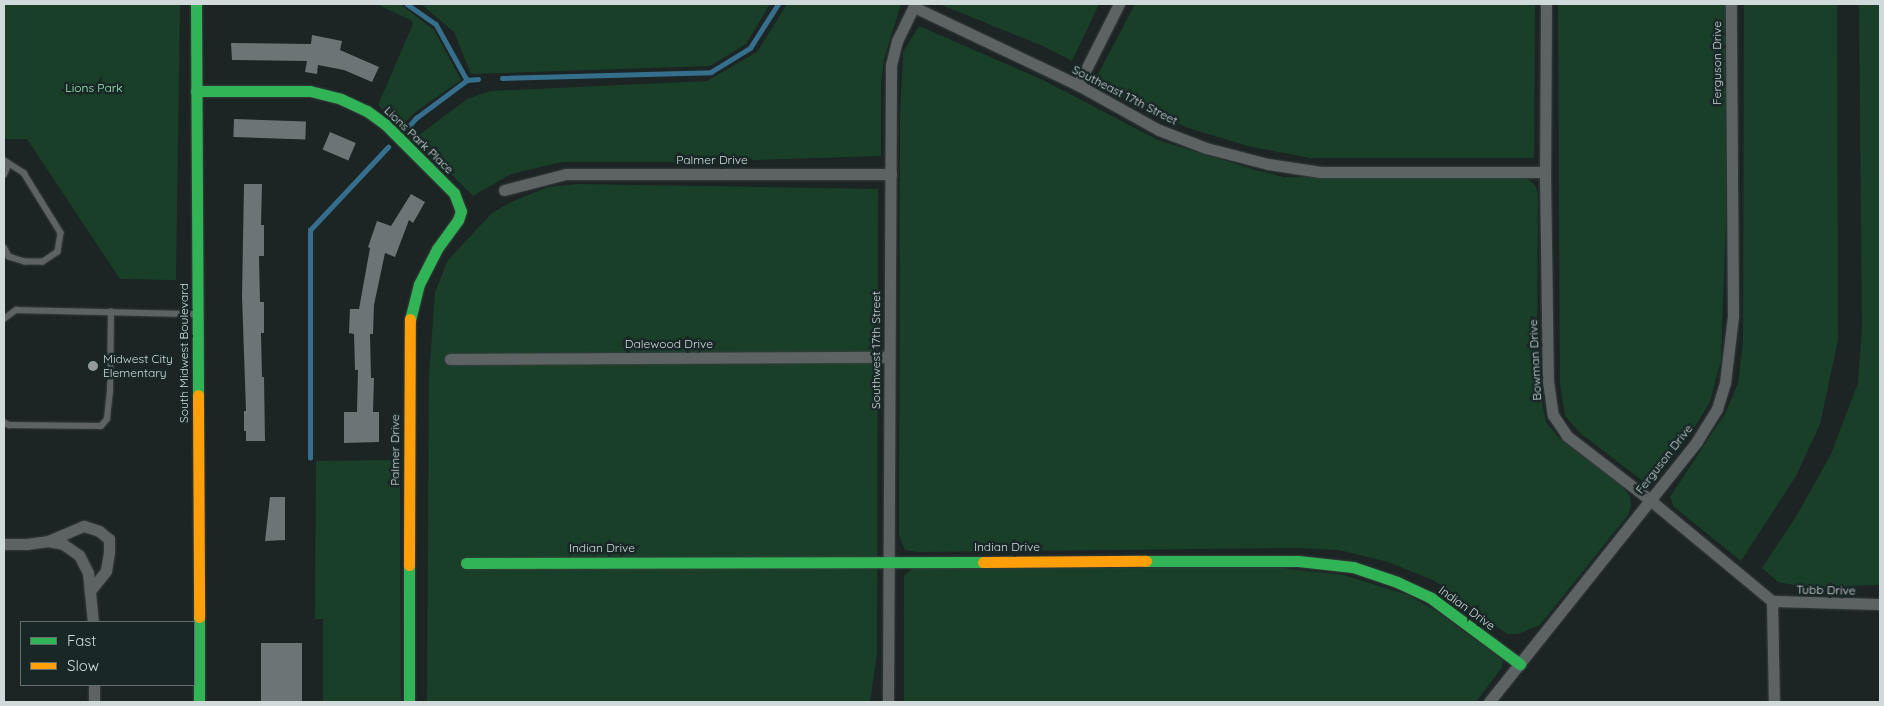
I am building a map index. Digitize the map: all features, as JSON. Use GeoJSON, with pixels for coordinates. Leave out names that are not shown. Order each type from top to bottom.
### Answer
{"type":"FeatureCollection","features":[{"type":"Feature","properties":{"kind":"street","name":"South Midwest Boulevard"},"geometry":{"type":"LineString","coordinates":[[196,4],[200,702]]}},
{"type":"Feature","properties":{"kind":"street"},"geometry":{"type":"LineString","coordinates":[[1078,85],[1119,4]]}},
{"type":"Feature","properties":{"kind":"street","name":"Bowman Drive"},"geometry":{"type":"LineString","coordinates":[[1546,4],[1545,172],[1548,381],[1553,415],[1568,436],[1650,500],[1772,601]]}},
{"type":"Feature","properties":{"kind":"street","name":"Ferguson Drive"},"geometry":{"type":"LineString","coordinates":[[1489,702],[1698,441],[1717,409],[1725,383],[1733,316],[1731,4]]}},
{"type":"Feature","properties":{"kind":"street","name":"Southeast 17th Street"},"geometry":{"type":"LineString","coordinates":[[915,5],[1078,85],[1159,130],[1206,148],[1268,164],[1320,172],[1545,172]]}},
{"type":"Feature","properties":{"kind":"street","name":"Southwest 17th Street"},"geometry":{"type":"LineString","coordinates":[[888,702],[891,66],[897,41],[915,5]]}},
{"type":"Feature","properties":{"kind":"street","name":"Lions Park Place"},"geometry":{"type":"LineString","coordinates":[[196,91],[310,91],[335,97],[367,111],[385,124],[454,193],[462,211]]}},
{"type":"Feature","properties":{"kind":"street","name":"Palmer Drive"},"geometry":{"type":"LineString","coordinates":[[504,190],[566,174],[891,174]]}},
{"type":"Feature","properties":{"kind":"street","name":"Palmer Drive"},"geometry":{"type":"LineString","coordinates":[[409,702],[408,347],[410,315],[419,284],[437,249],[458,220],[462,211]]}},
{"type":"Feature","properties":{"kind":"street","name":"Dalewood Drive"},"geometry":{"type":"LineString","coordinates":[[450,358],[889,357]]}},
{"type":"Feature","properties":{"kind":"street"},"geometry":{"type":"LineString","coordinates":[[4,544],[28,544],[48,541],[84,526],[99,531],[109,539],[106,571],[90,591]]}},
{"type":"Feature","properties":{"kind":"street"},"geometry":{"type":"LineString","coordinates":[[48,541],[63,544],[79,555],[88,573],[93,621]]}},
{"type":"Feature","properties":{"kind":"street","name":"Indian Drive"},"geometry":{"type":"LineString","coordinates":[[466,562],[1298,561],[1353,567],[1397,582],[1431,598],[1520,664]]}},
{"type":"Feature","properties":{"kind":"street"},"geometry":{"type":"LineString","coordinates":[[1772,601],[1774,702]]}},
{"type":"Feature","properties":{"kind":"street","name":"Tubb Drive"},"geometry":{"type":"LineString","coordinates":[[1772,601],[1880,604]]}},
{"type":"Feature","properties":{"kind":"street"},"geometry":{"type":"LineString","coordinates":[[94,686],[94,702]]}},
{"type":"Feature","properties":{"kind":"lane"},"geometry":{"type":"LineString","coordinates":[[4,175],[6,162],[24,173],[61,233],[58,252],[43,262],[25,262],[10,257],[4,248]]}},
{"type":"Feature","properties":{"kind":"lane"},"geometry":{"type":"LineString","coordinates":[[4,319],[16,310],[198,314]]}},
{"type":"Feature","properties":{"kind":"lane"},"geometry":{"type":"LineString","coordinates":[[4,422],[9,426],[101,426],[107,418],[110,392],[111,312]]}},
{"type":"Feature","properties":{"kind":"green space","name":"Lions Park"},"geometry":{"type":"Polygon","coordinates":[[[4,4],[180,4],[176,280],[120,279],[27,139],[4,139],[4,4]]]}},
{"type":"Feature","properties":{"kind":"green space"},"geometry":{"type":"Polygon","coordinates":[[[376,4],[400,4],[434,30],[461,80],[414,113],[400,128],[378,105],[413,24],[411,20],[376,4]]]}},
{"type":"Feature","properties":{"kind":"green space"},"geometry":{"type":"Polygon","coordinates":[[[421,4],[770,4],[746,44],[710,66],[471,74],[454,32],[421,4]]]}},
{"type":"Feature","properties":{"kind":"green space"},"geometry":{"type":"Polygon","coordinates":[[[787,4],[901,4],[884,59],[881,84],[881,156],[688,162],[562,162],[511,174],[473,196],[415,138],[467,99],[490,91],[707,81],[757,52],[787,4]]]}},
{"type":"Feature","properties":{"kind":"green space"},"geometry":{"type":"Polygon","coordinates":[[[939,4],[1099,4],[1072,61],[1043,46],[939,4]]]}},
{"type":"Feature","properties":{"kind":"green space"},"geometry":{"type":"Polygon","coordinates":[[[1135,4],[1535,4],[1534,158],[1310,158],[1248,146],[1188,128],[1094,82],[1135,4]]]}},
{"type":"Feature","properties":{"kind":"green space"},"geometry":{"type":"Polygon","coordinates":[[[1558,4],[1725,4],[1726,216],[1721,360],[1710,402],[1688,438],[1648,485],[1580,433],[1565,416],[1560,384],[1558,4]]]}},
{"type":"Feature","properties":{"kind":"green space"},"geometry":{"type":"Polygon","coordinates":[[[1744,4],[1837,4],[1838,340],[1820,424],[1796,476],[1741,561],[1674,507],[1670,497],[1726,412],[1738,383],[1743,343],[1744,4]]]}},
{"type":"Feature","properties":{"kind":"green space"},"geometry":{"type":"Polygon","coordinates":[[[1859,4],[1880,4],[1880,585],[1804,587],[1778,582],[1762,568],[1797,515],[1831,454],[1858,383],[1862,327],[1859,4]]]}},
{"type":"Feature","properties":{"kind":"green space"},"geometry":{"type":"Polygon","coordinates":[[[919,26],[1043,80],[1158,140],[1255,170],[1284,177],[1526,178],[1535,185],[1538,194],[1537,356],[1546,422],[1559,438],[1623,487],[1630,496],[1631,506],[1628,515],[1540,625],[1518,634],[1507,634],[1435,581],[1388,562],[1339,550],[1297,548],[918,552],[905,550],[899,535],[900,117],[903,52],[919,26]]]}},
{"type":"Feature","properties":{"kind":"green space"},"geometry":{"type":"Polygon","coordinates":[[[578,184],[878,189],[877,653],[870,702],[427,702],[429,376],[435,292],[448,260],[492,213],[511,202],[548,187],[578,184]]]}},
{"type":"Feature","properties":{"kind":"green space"},"geometry":{"type":"Polygon","coordinates":[[[400,460],[401,702],[323,702],[323,619],[315,619],[316,461],[400,460]]]}},
{"type":"Feature","properties":{"kind":"green space"},"geometry":{"type":"Polygon","coordinates":[[[913,568],[1282,568],[1344,575],[1408,595],[1436,611],[1503,660],[1502,667],[1476,702],[904,702],[904,576],[913,568]]]}},
{"type":"Feature","properties":{"kind":"building"},"geometry":{"type":"Polygon","coordinates":[[[312,35],[342,41],[340,50],[379,67],[372,82],[344,70],[318,65],[317,74],[305,72],[307,61],[232,60],[231,43],[311,44],[312,35]]]}},
{"type":"Feature","properties":{"kind":"building"},"geometry":{"type":"Polygon","coordinates":[[[234,119],[306,122],[305,140],[233,137],[234,119]]]}},
{"type":"Feature","properties":{"kind":"building"},"geometry":{"type":"Polygon","coordinates":[[[330,132],[356,143],[348,160],[323,149],[330,132]]]}},
{"type":"Feature","properties":{"kind":"building"},"geometry":{"type":"Polygon","coordinates":[[[244,184],[262,184],[261,225],[264,225],[264,256],[259,256],[260,302],[264,302],[264,333],[261,333],[265,441],[246,441],[246,431],[244,431],[244,411],[246,411],[242,296],[244,184]]]}},
{"type":"Feature","properties":{"kind":"building"},"geometry":{"type":"Polygon","coordinates":[[[411,194],[425,202],[413,223],[409,220],[395,257],[385,253],[374,305],[373,334],[370,334],[371,378],[374,378],[373,412],[379,412],[379,442],[344,443],[344,412],[357,412],[358,370],[355,370],[354,334],[349,333],[350,309],[359,309],[370,248],[368,247],[377,221],[391,226],[411,194]]]}},
{"type":"Feature","properties":{"kind":"building"},"geometry":{"type":"Polygon","coordinates":[[[270,497],[285,497],[285,540],[265,541],[270,497]]]}},
{"type":"Feature","properties":{"kind":"building"},"geometry":{"type":"Polygon","coordinates":[[[261,643],[302,643],[302,702],[261,702],[261,643]]]}},
{"type":"Feature","properties":{"kind":"waterway"},"geometry":{"type":"LineString","coordinates":[[407,4],[436,24],[467,80]]}},
{"type":"Feature","properties":{"kind":"waterway"},"geometry":{"type":"LineString","coordinates":[[502,78],[711,72],[750,48],[778,4]]}},
{"type":"Feature","properties":{"kind":"waterway"},"geometry":{"type":"LineString","coordinates":[[409,126],[416,118],[467,80],[478,79]]}},
{"type":"Feature","properties":{"kind":"waterway"},"geometry":{"type":"LineString","coordinates":[[310,458],[310,230],[388,147]]}},
{"type":"Feature","properties":{"kind":"traffic: fast"},"geometry":{"type":"LineString","coordinates":[[196,4],[198,395]]}},
{"type":"Feature","properties":{"kind":"traffic: fast"},"geometry":{"type":"LineString","coordinates":[[196,91],[310,91],[341,99],[367,111],[385,124],[454,193],[461,211],[458,220],[437,249],[419,284],[410,319]]}},
{"type":"Feature","properties":{"kind":"traffic: fast"},"geometry":{"type":"LineString","coordinates":[[1146,561],[1298,561],[1353,567],[1397,582],[1431,598],[1520,664]]}},
{"type":"Feature","properties":{"kind":"traffic: fast"},"geometry":{"type":"LineString","coordinates":[[466,563],[983,562]]}},
{"type":"Feature","properties":{"kind":"traffic: fast"},"geometry":{"type":"LineString","coordinates":[[409,565],[409,702]]}},
{"type":"Feature","properties":{"kind":"traffic: fast"},"geometry":{"type":"LineString","coordinates":[[199,617],[199,702]]}},
{"type":"Feature","properties":{"kind":"traffic: slow"},"geometry":{"type":"LineString","coordinates":[[409,565],[410,319]]}},
{"type":"Feature","properties":{"kind":"traffic: slow"},"geometry":{"type":"LineString","coordinates":[[198,395],[199,617]]}},
{"type":"Feature","properties":{"kind":"traffic: slow"},"geometry":{"type":"LineString","coordinates":[[983,562],[1146,561]]}},
{"type":"Feature","properties":{"kind":"place","name":"Midwest City Elementary"},"geometry":{"type":"Point","coordinates":[93,366]}}]}
